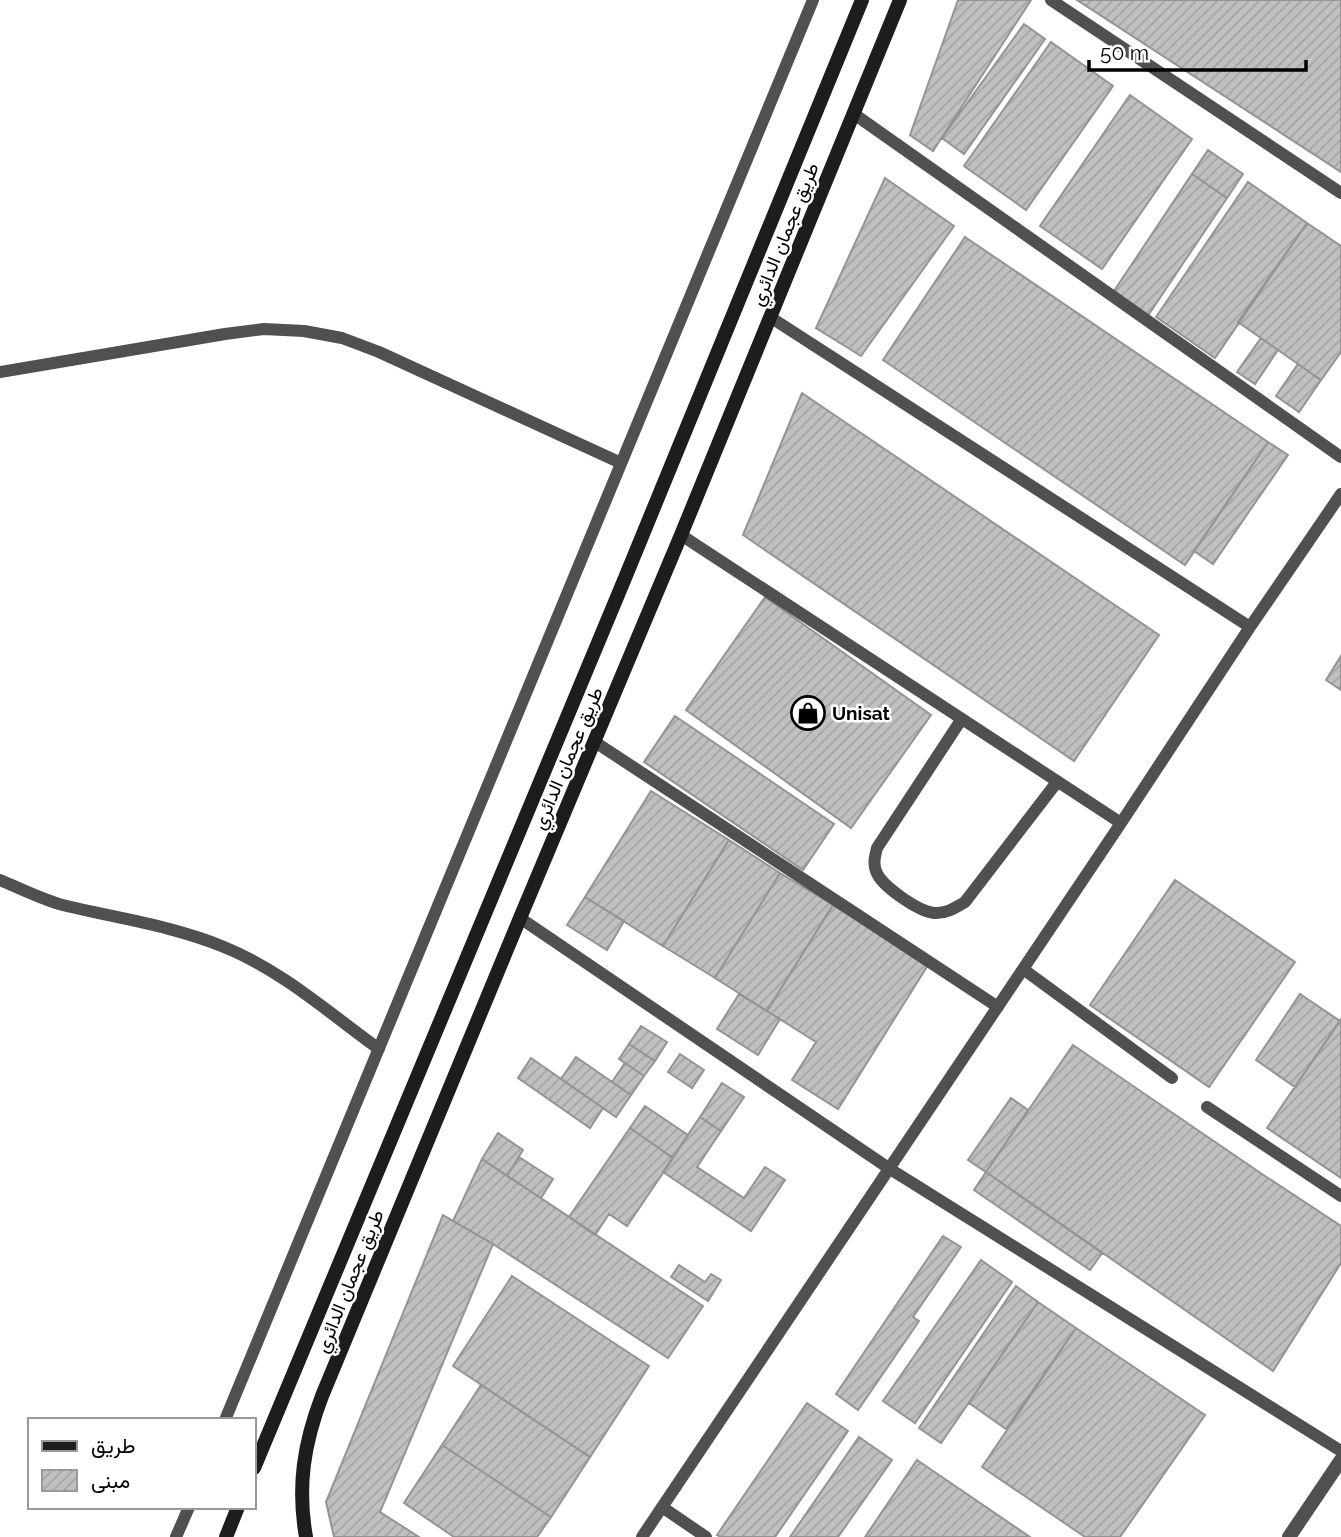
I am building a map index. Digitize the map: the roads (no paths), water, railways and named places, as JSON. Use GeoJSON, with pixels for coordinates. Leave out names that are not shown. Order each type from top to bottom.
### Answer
{"type":"FeatureCollection","features":[{"type":"Feature","properties":{"kind":"main road","name":"طريق عجمان الدائري"},"geometry":{"type":"LineString","coordinates":[[256,1463],[625,578],[862,0]]}},
{"type":"Feature","properties":{"kind":"main road","name":"طريق عجمان الدائري"},"geometry":{"type":"LineString","coordinates":[[306,1537],[302,1478],[312,1422],[900,0]]}},
{"type":"Feature","properties":{"kind":"main road"},"geometry":{"type":"LineString","coordinates":[[226,1537],[236,1509]]}},
{"type":"Feature","properties":{"kind":"street"},"geometry":{"type":"LineString","coordinates":[[1289,1537],[1341,1460]]}},
{"type":"Feature","properties":{"kind":"lane"},"geometry":{"type":"LineString","coordinates":[[226,1418],[813,0]]}},
{"type":"Feature","properties":{"kind":"lane"},"geometry":{"type":"LineString","coordinates":[[1051,0],[1341,193]]}},
{"type":"Feature","properties":{"kind":"lane"},"geometry":{"type":"LineString","coordinates":[[854,114],[1341,457]]}},
{"type":"Feature","properties":{"kind":"lane"},"geometry":{"type":"LineString","coordinates":[[770,317],[1250,627]]}},
{"type":"Feature","properties":{"kind":"lane"},"geometry":{"type":"LineString","coordinates":[[0,372],[225,334],[264,329],[304,331],[342,338],[379,352],[621,463]]}},
{"type":"Feature","properties":{"kind":"lane"},"geometry":{"type":"LineString","coordinates":[[642,1537],[1341,494]]}},
{"type":"Feature","properties":{"kind":"lane"},"geometry":{"type":"LineString","coordinates":[[681,535],[1121,823]]}},
{"type":"Feature","properties":{"kind":"lane"},"geometry":{"type":"LineString","coordinates":[[961,720],[877,848],[874,860],[876,872],[883,882],[921,910],[936,913],[952,911],[965,902],[1057,782]]}},
{"type":"Feature","properties":{"kind":"lane"},"geometry":{"type":"LineString","coordinates":[[595,742],[998,1007]]}},
{"type":"Feature","properties":{"kind":"lane"},"geometry":{"type":"LineString","coordinates":[[0,880],[58,903],[194,936],[226,947],[289,983],[379,1049]]}},
{"type":"Feature","properties":{"kind":"lane"},"geometry":{"type":"LineString","coordinates":[[520,918],[890,1169],[1341,1451]]}},
{"type":"Feature","properties":{"kind":"lane"},"geometry":{"type":"LineString","coordinates":[[1023,969],[1172,1078]]}},
{"type":"Feature","properties":{"kind":"lane"},"geometry":{"type":"LineString","coordinates":[[1207,1107],[1341,1196]]}},
{"type":"Feature","properties":{"kind":"lane"},"geometry":{"type":"LineString","coordinates":[[662,1507],[706,1537]]}},
{"type":"Feature","properties":{"kind":"lane"},"geometry":{"type":"LineString","coordinates":[[176,1537],[188,1509]]}},
{"type":"Feature","properties":{"kind":"place","name":"Unisat"},"geometry":{"type":"Point","coordinates":[808,713]}}]}
